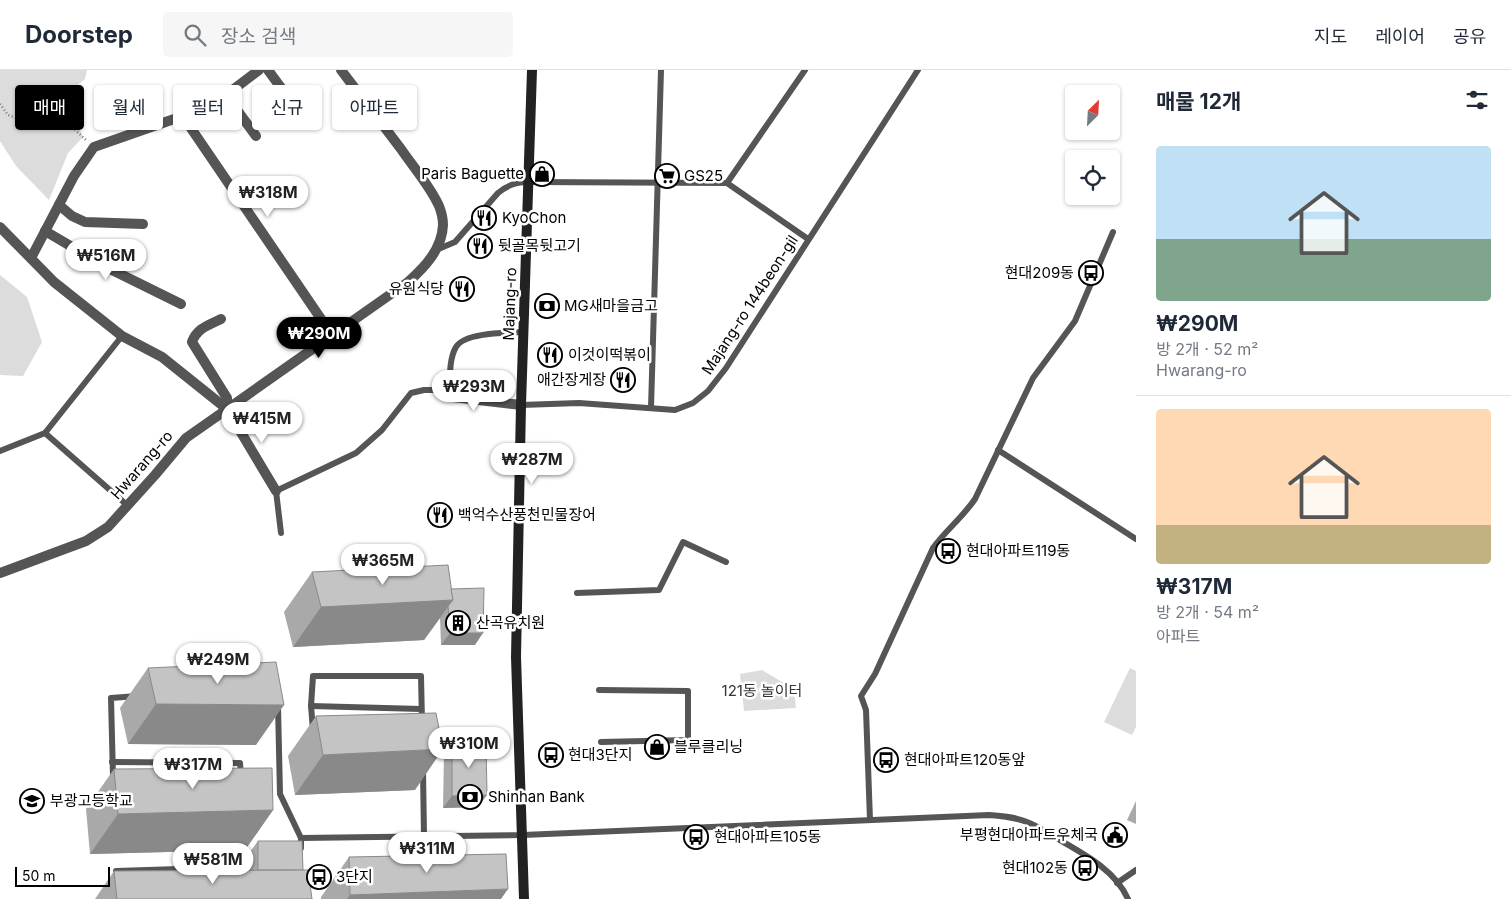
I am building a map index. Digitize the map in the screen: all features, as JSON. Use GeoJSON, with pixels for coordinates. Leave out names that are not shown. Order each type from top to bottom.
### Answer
{"type":"FeatureCollection","features":[{"type":"Feature","properties":{"kind":"main road","name":"Majang-ro"},"geometry":{"type":"LineString","coordinates":[[524,899],[516,657],[521,405],[532,70]]}},
{"type":"Feature","properties":{"kind":"street"},"geometry":{"type":"LineString","coordinates":[[239,85],[259,70]]}},
{"type":"Feature","properties":{"kind":"street"},"geometry":{"type":"LineString","coordinates":[[268,70],[279,85]]}},
{"type":"Feature","properties":{"kind":"street","name":"Hwarang-ro"},"geometry":{"type":"LineString","coordinates":[[0,572],[86,541],[108,527],[186,438],[408,282],[421,271],[436,250],[443,225],[440,208],[416,170],[342,70]]}},
{"type":"Feature","properties":{"kind":"street"},"geometry":{"type":"LineString","coordinates":[[242,117],[256,136]]}},
{"type":"Feature","properties":{"kind":"street"},"geometry":{"type":"LineString","coordinates":[[31,258],[74,176],[94,147],[173,118]]}},
{"type":"Feature","properties":{"kind":"street"},"geometry":{"type":"LineString","coordinates":[[192,130],[332,335]]}},
{"type":"Feature","properties":{"kind":"street"},"geometry":{"type":"LineString","coordinates":[[59,205],[72,216],[85,222],[143,224]]}},
{"type":"Feature","properties":{"kind":"street"},"geometry":{"type":"LineString","coordinates":[[0,227],[54,282],[122,336],[162,357],[227,409],[276,491]]}},
{"type":"Feature","properties":{"kind":"street"},"geometry":{"type":"LineString","coordinates":[[45,231],[108,268],[180,304]]}},
{"type":"Feature","properties":{"kind":"street"},"geometry":{"type":"LineString","coordinates":[[221,319],[194,334],[192,342],[227,398],[227,409]]}},
{"type":"Feature","properties":{"kind":"street"},"geometry":{"type":"LineString","coordinates":[[450,390],[453,398],[521,405]]}},
{"type":"Feature","properties":{"kind":"lane"},"geometry":{"type":"LineString","coordinates":[[652,408],[660,70]]}},
{"type":"Feature","properties":{"kind":"lane"},"geometry":{"type":"LineString","coordinates":[[727,183],[805,70]]}},
{"type":"Feature","properties":{"kind":"lane","name":"Majang-ro 144beon-gil"},"geometry":{"type":"LineString","coordinates":[[521,405],[579,403],[675,410],[693,403],[708,391],[726,368],[918,70]]}},
{"type":"Feature","properties":{"kind":"lane"},"geometry":{"type":"LineString","coordinates":[[436,250],[455,242],[498,193],[507,186],[517,182],[727,183],[808,239]]}},
{"type":"Feature","properties":{"kind":"lane"},"geometry":{"type":"LineString","coordinates":[[870,820],[866,710],[861,696],[875,674],[933,548],[941,536],[968,510],[975,499],[1032,378],[1075,321],[1113,232]]}},
{"type":"Feature","properties":{"kind":"lane"},"geometry":{"type":"LineString","coordinates":[[281,533],[276,491],[356,453],[382,430],[410,393],[434,389],[450,390],[451,364],[457,346],[467,339],[484,335],[524,332]]}},
{"type":"Feature","properties":{"kind":"lane"},"geometry":{"type":"LineString","coordinates":[[0,451],[44,433],[122,336]]}},
{"type":"Feature","properties":{"kind":"lane"},"geometry":{"type":"LineString","coordinates":[[44,433],[127,505]]}},
{"type":"Feature","properties":{"kind":"lane"},"geometry":{"type":"LineString","coordinates":[[998,450],[1136,539]]}},
{"type":"Feature","properties":{"kind":"lane"},"geometry":{"type":"LineString","coordinates":[[577,593],[658,590],[683,542],[726,562]]}},
{"type":"Feature","properties":{"kind":"lane"},"geometry":{"type":"LineString","coordinates":[[313,734],[311,706],[313,676],[421,676],[422,733]]}},
{"type":"Feature","properties":{"kind":"lane"},"geometry":{"type":"LineString","coordinates":[[599,690],[688,691],[688,740],[601,742]]}},
{"type":"Feature","properties":{"kind":"lane"},"geometry":{"type":"LineString","coordinates":[[113,789],[111,698],[140,695]]}},
{"type":"Feature","properties":{"kind":"lane"},"geometry":{"type":"LineString","coordinates":[[277,700],[280,794],[301,838],[302,855]]}},
{"type":"Feature","properties":{"kind":"lane"},"geometry":{"type":"LineString","coordinates":[[311,706],[422,709]]}},
{"type":"Feature","properties":{"kind":"lane"},"geometry":{"type":"LineString","coordinates":[[422,760],[424,836]]}},
{"type":"Feature","properties":{"kind":"lane"},"geometry":{"type":"LineString","coordinates":[[112,762],[240,763],[241,780]]}},
{"type":"Feature","properties":{"kind":"lane"},"geometry":{"type":"LineString","coordinates":[[271,794],[280,794]]}},
{"type":"Feature","properties":{"kind":"lane"},"geometry":{"type":"LineString","coordinates":[[301,838],[523,835],[989,815],[1008,816],[1027,822],[1087,856],[1106,871],[1128,899]]}},
{"type":"Feature","properties":{"kind":"lane"},"geometry":{"type":"LineString","coordinates":[[116,890],[116,871],[241,867],[241,883]]}},
{"type":"Feature","properties":{"kind":"lane"},"geometry":{"type":"LineString","coordinates":[[1117,883],[1136,870]]}},
{"type":"Feature","properties":{"kind":"path"},"geometry":{"type":"LineString","coordinates":[[0,104],[8,115],[19,119],[38,98],[49,100],[63,110],[71,126],[94,147]]}},
{"type":"Feature","properties":{"kind":"green space"},"geometry":{"type":"Polygon","coordinates":[[[0,70],[87,70],[85,79],[78,85],[15,85],[15,130],[80,130],[83,137],[68,153],[49,200],[16,166],[0,141],[0,70]]]}},
{"type":"Feature","properties":{"kind":"green space"},"geometry":{"type":"Polygon","coordinates":[[[0,275],[27,297],[42,342],[23,376],[0,375],[0,275]]]}},
{"type":"Feature","properties":{"kind":"green space"},"geometry":{"type":"Polygon","coordinates":[[[1130,668],[1136,671],[1136,727],[1132,735],[1104,722],[1130,668]]]}},
{"type":"Feature","properties":{"kind":"green space","name":"121동 놀이터"},"geometry":{"type":"Polygon","coordinates":[[[762,670],[794,689],[796,708],[744,711],[740,674],[762,670]]]}},
{"type":"Feature","properties":{"kind":"building"},"geometry":{"type":"Polygon","coordinates":[[[448,565],[453,600],[321,607],[312,572],[448,565]]]}},
{"type":"Feature","properties":{"kind":"building"},"geometry":{"type":"Polygon","coordinates":[[[484,588],[483,633],[450,633],[448,606],[453,600],[451,589],[484,588]]]}},
{"type":"Feature","properties":{"kind":"building"},"geometry":{"type":"Polygon","coordinates":[[[276,662],[284,705],[156,704],[148,668],[276,662]]]}},
{"type":"Feature","properties":{"kind":"building"},"geometry":{"type":"Polygon","coordinates":[[[436,713],[443,749],[323,755],[316,716],[436,713]]]}},
{"type":"Feature","properties":{"kind":"building"},"geometry":{"type":"Polygon","coordinates":[[[452,741],[486,742],[487,795],[452,796],[452,741]]]}},
{"type":"Feature","properties":{"kind":"building"},"geometry":{"type":"Polygon","coordinates":[[[272,768],[273,810],[118,814],[114,769],[272,768]]]}},
{"type":"Feature","properties":{"kind":"building"},"geometry":{"type":"Polygon","coordinates":[[[258,841],[302,841],[303,870],[258,870],[258,841]]]}},
{"type":"Feature","properties":{"kind":"building"},"geometry":{"type":"Polygon","coordinates":[[[506,854],[508,889],[350,895],[349,857],[506,854]]]}},
{"type":"Feature","properties":{"kind":"building"},"geometry":{"type":"Polygon","coordinates":[[[308,870],[312,899],[117,899],[114,871],[308,870]]]}},
{"type":"Feature","properties":{"kind":"place","name":"Paris Baguette"},"geometry":{"type":"Point","coordinates":[542,174]}},
{"type":"Feature","properties":{"kind":"place","name":"GS25"},"geometry":{"type":"Point","coordinates":[667,176]}},
{"type":"Feature","properties":{"kind":"place","name":"KyoChon"},"geometry":{"type":"Point","coordinates":[484,218]}},
{"type":"Feature","properties":{"kind":"place","name":"뒷골목뒷고기"},"geometry":{"type":"Point","coordinates":[480,246]}},
{"type":"Feature","properties":{"kind":"place","name":"현대209동"},"geometry":{"type":"Point","coordinates":[1091,273]}},
{"type":"Feature","properties":{"kind":"place","name":"유원식당"},"geometry":{"type":"Point","coordinates":[462,289]}},
{"type":"Feature","properties":{"kind":"place","name":"MG새마을금고"},"geometry":{"type":"Point","coordinates":[547,306]}},
{"type":"Feature","properties":{"kind":"place","name":"이것이떡볶이"},"geometry":{"type":"Point","coordinates":[550,355]}},
{"type":"Feature","properties":{"kind":"place","name":"애간장게장"},"geometry":{"type":"Point","coordinates":[623,380]}},
{"type":"Feature","properties":{"kind":"place","name":"백억수산풍천민물장어"},"geometry":{"type":"Point","coordinates":[440,515]}},
{"type":"Feature","properties":{"kind":"place","name":"현대아파트119동"},"geometry":{"type":"Point","coordinates":[948,551]}},
{"type":"Feature","properties":{"kind":"place","name":"산곡유치원"},"geometry":{"type":"Point","coordinates":[458,623]}},
{"type":"Feature","properties":{"kind":"place","name":"블루클리닝"},"geometry":{"type":"Point","coordinates":[657,747]}},
{"type":"Feature","properties":{"kind":"place","name":"현대3단지"},"geometry":{"type":"Point","coordinates":[551,755]}},
{"type":"Feature","properties":{"kind":"place","name":"현대아파트120동앞"},"geometry":{"type":"Point","coordinates":[886,760]}},
{"type":"Feature","properties":{"kind":"place","name":"Shinhan Bank"},"geometry":{"type":"Point","coordinates":[470,797]}},
{"type":"Feature","properties":{"kind":"place","name":"부광고등학교"},"geometry":{"type":"Point","coordinates":[32,801]}},
{"type":"Feature","properties":{"kind":"place","name":"부평현대아파트우체국"},"geometry":{"type":"Point","coordinates":[1115,835]}},
{"type":"Feature","properties":{"kind":"place","name":"현대아파트105동"},"geometry":{"type":"Point","coordinates":[696,837]}},
{"type":"Feature","properties":{"kind":"place","name":"현대102동"},"geometry":{"type":"Point","coordinates":[1085,868]}},
{"type":"Feature","properties":{"kind":"place","name":"3단지"},"geometry":{"type":"Point","coordinates":[319,877]}}]}
